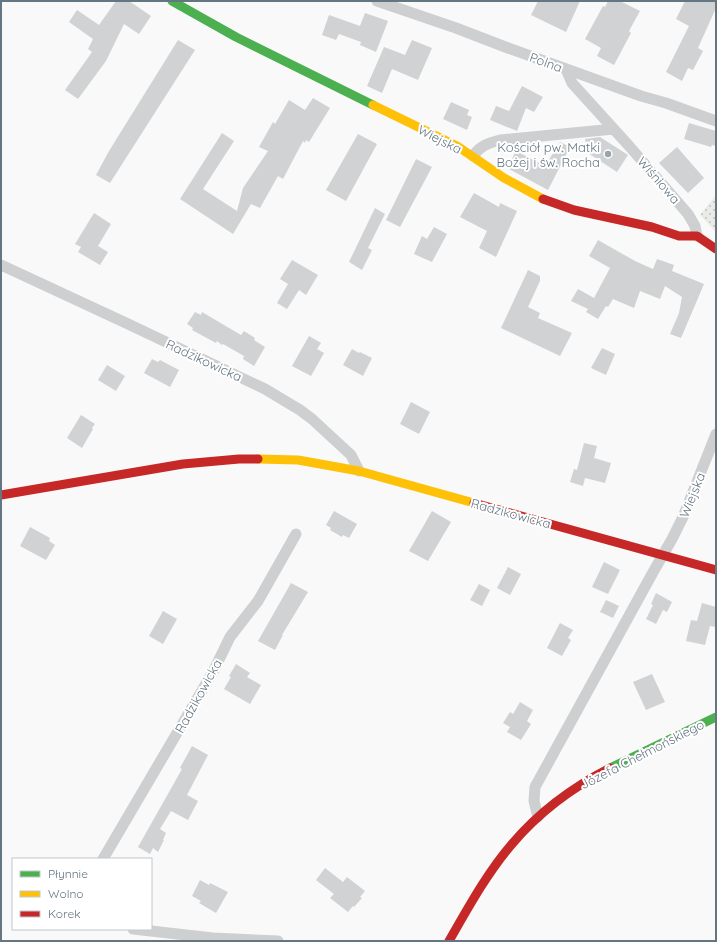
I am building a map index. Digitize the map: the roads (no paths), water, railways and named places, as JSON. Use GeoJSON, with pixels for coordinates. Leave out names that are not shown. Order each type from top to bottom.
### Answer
{"type":"FeatureCollection","features":[{"type":"Feature","properties":{"kind":"street","name":"Polna"},"geometry":{"type":"LineString","coordinates":[[377,1],[456,28],[641,96],[716,120]]}},
{"type":"Feature","properties":{"kind":"street","name":"Wiejska"},"geometry":{"type":"LineString","coordinates":[[179,3],[236,37],[457,146],[504,178],[538,197],[574,210],[652,228],[679,236],[697,236]]}},
{"type":"Feature","properties":{"kind":"street","name":"Wiśniowa"},"geometry":{"type":"LineString","coordinates":[[566,69],[572,84],[614,129],[688,214],[695,226],[697,236]]}},
{"type":"Feature","properties":{"kind":"street"},"geometry":{"type":"LineString","coordinates":[[473,156],[477,150],[485,144],[500,140],[614,129]]}},
{"type":"Feature","properties":{"kind":"street"},"geometry":{"type":"LineString","coordinates":[[697,236],[716,249]]}},
{"type":"Feature","properties":{"kind":"street","name":"Radzikowicka"},"geometry":{"type":"LineString","coordinates":[[1,265],[265,389],[312,419],[351,455],[359,471]]}},
{"type":"Feature","properties":{"kind":"street","name":"Wiejska"},"geometry":{"type":"LineString","coordinates":[[664,554],[683,517],[716,434]]}},
{"type":"Feature","properties":{"kind":"street","name":"Radzikowicka"},"geometry":{"type":"LineString","coordinates":[[1,495],[183,464],[239,459],[298,460],[359,471],[664,554],[716,570]]}},
{"type":"Feature","properties":{"kind":"street","name":"Radzikowicka"},"geometry":{"type":"LineString","coordinates":[[104,858],[214,670],[230,637],[258,601],[296,534]]}},
{"type":"Feature","properties":{"kind":"street"},"geometry":{"type":"LineString","coordinates":[[538,817],[534,801],[536,787],[664,554]]}},
{"type":"Feature","properties":{"kind":"street","name":"Józefa Chełmońskiego"},"geometry":{"type":"LineString","coordinates":[[449,941],[491,870],[512,844],[538,817],[563,797],[593,777],[647,749],[716,717]]}},
{"type":"Feature","properties":{"kind":"street"},"geometry":{"type":"LineString","coordinates":[[142,930],[212,938],[278,941]]}},
{"type":"Feature","properties":{"kind":"place","name":"Kościół pw. Matki Bożej i św. Rocha"},"geometry":{"type":"Point","coordinates":[608,154]}}]}
